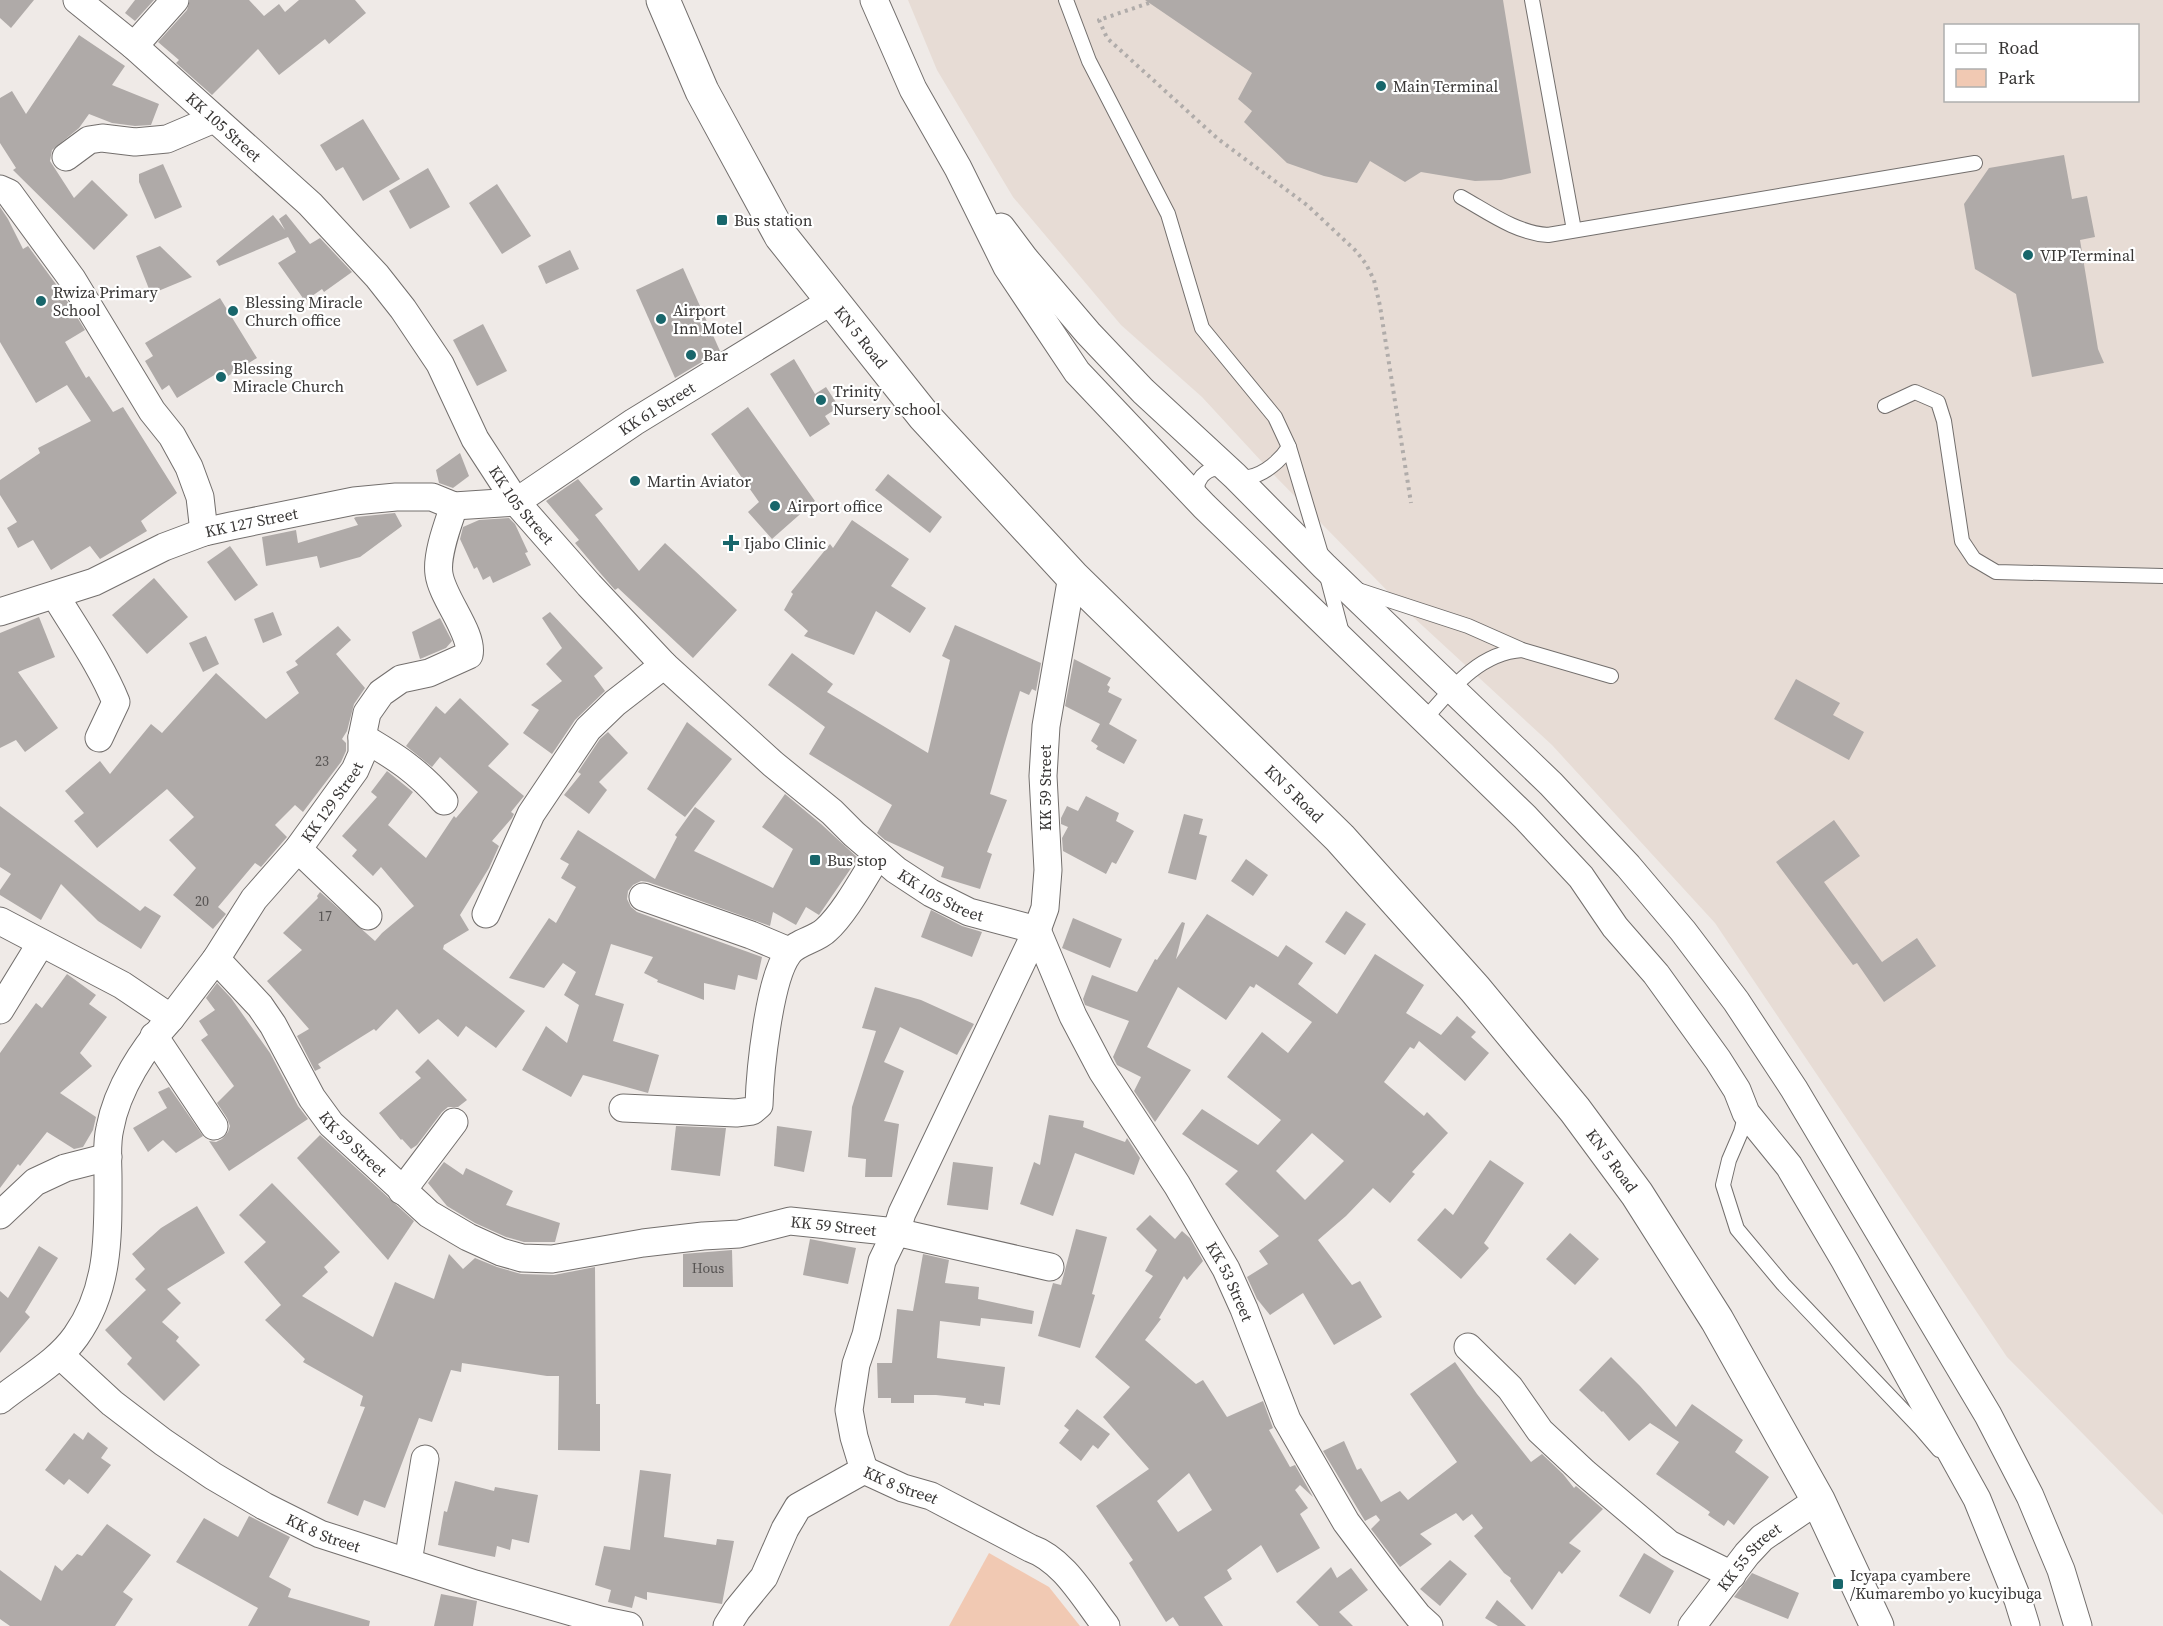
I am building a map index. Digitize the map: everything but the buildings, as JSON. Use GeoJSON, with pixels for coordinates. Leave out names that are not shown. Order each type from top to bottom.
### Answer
{"type":"FeatureCollection","features":[{"type":"Feature","properties":{"kind":"main road","name":"KN 5 Road"},"geometry":{"type":"LineString","coordinates":[[663,0],[702,91],[781,236],[924,416],[1072,576],[1340,838],[1475,988],[1575,1110],[1637,1194],[1717,1320],[1818,1500],[1877,1626]]}},
{"type":"Feature","properties":{"kind":"street","name":"KK 105 Street"},"geometry":{"type":"LineString","coordinates":[[77,0],[134,46],[310,204],[377,276],[403,309],[440,364],[475,439],[516,502],[664,665],[773,764],[832,812],[896,870],[931,893],[969,912],[1037,930]]}},
{"type":"Feature","properties":{"kind":"street"},"geometry":{"type":"LineString","coordinates":[[134,46],[175,0]]}},
{"type":"Feature","properties":{"kind":"street"},"geometry":{"type":"LineString","coordinates":[[874,0],[913,89],[957,168],[1007,267],[1077,372],[1204,506],[1425,718],[1525,817],[1581,877],[1615,927],[1656,974],[1718,1060],[1737,1090],[1746,1113],[1795,1175],[1977,1499],[2018,1600],[2026,1626]]}},
{"type":"Feature","properties":{"kind":"street"},"geometry":{"type":"LineString","coordinates":[[66,157],[89,140],[102,138],[135,142],[167,139],[214,118]]}},
{"type":"Feature","properties":{"kind":"street"},"geometry":{"type":"LineString","coordinates":[[957,168],[1025,259],[1088,333],[1143,391],[1235,476],[1344,586],[1551,784],[1628,866],[1683,931],[1743,1011],[1813,1119],[1988,1415],[2030,1496],[2061,1570],[2078,1626]]}},
{"type":"Feature","properties":{"kind":"street"},"geometry":{"type":"LineString","coordinates":[[0,189],[9,193],[72,279],[152,411],[172,436],[189,467],[200,497],[204,532]]}},
{"type":"Feature","properties":{"kind":"street","name":"KK 61 Street"},"geometry":{"type":"LineString","coordinates":[[516,502],[634,422],[833,300]]}},
{"type":"Feature","properties":{"kind":"street","name":"KK 127 Street"},"geometry":{"type":"LineString","coordinates":[[0,612],[94,582],[164,547],[204,532],[354,501],[396,496],[432,497],[453,506],[516,502]]}},
{"type":"Feature","properties":{"kind":"street","name":"KK 129 Street"},"geometry":{"type":"LineString","coordinates":[[0,1400],[60,1355],[77,1335],[99,1292],[109,1242],[110,1128],[125,1085],[162,1027],[216,959],[254,899],[298,849],[355,770],[362,754],[362,737],[367,713],[381,693],[401,679],[429,673],[469,655],[469,642],[443,589],[438,573],[439,558],[453,506]]}},
{"type":"Feature","properties":{"kind":"street","name":"KK 59 Street"},"geometry":{"type":"LineString","coordinates":[[216,959],[260,1006],[273,1025],[312,1098],[331,1124],[429,1214],[468,1237],[501,1252],[536,1260],[580,1255],[643,1243],[739,1234],[790,1221],[896,1232],[912,1192],[1037,930],[1045,908],[1048,870],[1042,776],[1046,726],[1072,576]]}},
{"type":"Feature","properties":{"kind":"street"},"geometry":{"type":"LineString","coordinates":[[55,595],[106,677],[116,702],[99,738]]}},
{"type":"Feature","properties":{"kind":"street"},"geometry":{"type":"LineString","coordinates":[[486,914],[531,814],[588,729],[615,703],[664,665]]}},
{"type":"Feature","properties":{"kind":"street"},"geometry":{"type":"LineString","coordinates":[[362,737],[402,761],[426,780],[444,801]]}},
{"type":"Feature","properties":{"kind":"street"},"geometry":{"type":"LineString","coordinates":[[298,849],[368,916]]}},
{"type":"Feature","properties":{"kind":"street"},"geometry":{"type":"LineString","coordinates":[[623,1108],[736,1113],[752,1111],[759,1105],[771,1004],[781,964],[789,951],[826,931],[840,914],[878,855]]}},
{"type":"Feature","properties":{"kind":"street"},"geometry":{"type":"LineString","coordinates":[[643,897],[751,935],[789,951]]}},
{"type":"Feature","properties":{"kind":"street"},"geometry":{"type":"LineString","coordinates":[[0,921],[122,985],[162,1027],[214,1126]]}},
{"type":"Feature","properties":{"kind":"street","name":"KK 53 Street"},"geometry":{"type":"LineString","coordinates":[[1037,930],[1073,1016],[1102,1071],[1177,1185],[1226,1269],[1287,1420],[1346,1522],[1428,1626]]}},
{"type":"Feature","properties":{"kind":"street"},"geometry":{"type":"LineString","coordinates":[[0,1010],[41,943]]}},
{"type":"Feature","properties":{"kind":"street"},"geometry":{"type":"LineString","coordinates":[[402,1191],[454,1122]]}},
{"type":"Feature","properties":{"kind":"street"},"geometry":{"type":"LineString","coordinates":[[0,1215],[35,1182],[65,1168],[108,1157]]}},
{"type":"Feature","properties":{"kind":"street"},"geometry":{"type":"LineString","coordinates":[[864,1470],[849,1410],[856,1364],[866,1335],[882,1261],[896,1232],[1050,1267]]}},
{"type":"Feature","properties":{"kind":"street"},"geometry":{"type":"LineString","coordinates":[[1468,1347],[1510,1388],[1540,1431],[1585,1473],[1669,1544],[1732,1575]]}},
{"type":"Feature","properties":{"kind":"street","name":"KK 8 Street"},"geometry":{"type":"LineString","coordinates":[[60,1355],[112,1403],[163,1442],[223,1482],[320,1534],[475,1584],[600,1620],[629,1626]]}},
{"type":"Feature","properties":{"kind":"street"},"geometry":{"type":"LineString","coordinates":[[408,1562],[425,1459]]}},
{"type":"Feature","properties":{"kind":"street","name":"KK 8 Street"},"geometry":{"type":"LineString","coordinates":[[727,1626],[764,1577],[785,1529],[798,1507],[864,1470],[903,1488],[931,1496],[1030,1548],[1044,1553],[1062,1569],[1106,1626]]}},
{"type":"Feature","properties":{"kind":"street","name":"KK 55 Street"},"geometry":{"type":"LineString","coordinates":[[1692,1626],[1762,1538],[1818,1500]]}},
{"type":"Feature","properties":{"kind":"lane"},"geometry":{"type":"LineString","coordinates":[[1066,0],[1089,61],[1168,214],[1202,328],[1275,417],[1289,447],[1345,643]]}},
{"type":"Feature","properties":{"kind":"lane"},"geometry":{"type":"LineString","coordinates":[[1533,0],[1574,230]]}},
{"type":"Feature","properties":{"kind":"lane"},"geometry":{"type":"LineString","coordinates":[[1461,197],[1518,229],[1548,235],[1975,163]]}},
{"type":"Feature","properties":{"kind":"lane"},"geometry":{"type":"LineString","coordinates":[[1885,406],[1916,392],[1938,402],[1944,421],[1962,541],[1974,559],[1996,572],[2163,576]]}},
{"type":"Feature","properties":{"kind":"lane"},"geometry":{"type":"LineString","coordinates":[[1204,506],[1199,500],[1197,487],[1204,474],[1216,468],[1242,478],[1256,475],[1281,459],[1289,447]]}},
{"type":"Feature","properties":{"kind":"lane"},"geometry":{"type":"LineString","coordinates":[[1344,586],[1468,626],[1522,650],[1611,676]]}},
{"type":"Feature","properties":{"kind":"lane"},"geometry":{"type":"LineString","coordinates":[[1425,718],[1461,679],[1490,657],[1507,651],[1522,650]]}},
{"type":"Feature","properties":{"kind":"lane"},"geometry":{"type":"LineString","coordinates":[[1746,1113],[1729,1160],[1723,1185],[1737,1229],[1783,1284],[1921,1429],[1977,1499]]}},
{"type":"Feature","properties":{"kind":"path"},"geometry":{"type":"LineString","coordinates":[[1149,3],[1099,20],[1107,38],[1218,139],[1307,204],[1366,264],[1374,280],[1380,306],[1411,503]]}},
{"type":"Feature","properties":{"kind":"shaded area"},"geometry":{"type":"Polygon","coordinates":[[[908,0],[2163,0],[2163,1515],[2007,1357],[1715,923],[1552,745],[1412,616],[1276,477],[1202,397],[1121,325],[1013,197],[937,70],[908,0]]]}},
{"type":"Feature","properties":{"kind":"green space"},"geometry":{"type":"Polygon","coordinates":[[[989,1553],[1049,1587],[1080,1626],[949,1626],[989,1553]]]}},
{"type":"Feature","properties":{"kind":"place","name":"Main Terminal"},"geometry":{"type":"Point","coordinates":[1381,86]}},
{"type":"Feature","properties":{"kind":"place","name":"Bus station"},"geometry":{"type":"Point","coordinates":[722,220]}},
{"type":"Feature","properties":{"kind":"place","name":"VIP Terminal"},"geometry":{"type":"Point","coordinates":[2028,255]}},
{"type":"Feature","properties":{"kind":"place","name":"Rwiza Primary School"},"geometry":{"type":"Point","coordinates":[41,301]}},
{"type":"Feature","properties":{"kind":"place","name":"Blessing Miracle Church office"},"geometry":{"type":"Point","coordinates":[233,311]}},
{"type":"Feature","properties":{"kind":"place","name":"Airport Inn Motel"},"geometry":{"type":"Point","coordinates":[661,319]}},
{"type":"Feature","properties":{"kind":"place","name":"Bar"},"geometry":{"type":"Point","coordinates":[691,355]}},
{"type":"Feature","properties":{"kind":"place","name":"Blessing Miracle Church"},"geometry":{"type":"Point","coordinates":[221,377]}},
{"type":"Feature","properties":{"kind":"place","name":"Trinity Nursery school"},"geometry":{"type":"Point","coordinates":[821,400]}},
{"type":"Feature","properties":{"kind":"place","name":"Martin Aviator"},"geometry":{"type":"Point","coordinates":[635,481]}},
{"type":"Feature","properties":{"kind":"place","name":"Airport office"},"geometry":{"type":"Point","coordinates":[775,506]}},
{"type":"Feature","properties":{"kind":"place","name":"Ijabo Clinic"},"geometry":{"type":"Point","coordinates":[731,543]}},
{"type":"Feature","properties":{"kind":"place","name":"Bus stop"},"geometry":{"type":"Point","coordinates":[815,860]}},
{"type":"Feature","properties":{"kind":"place","name":"Icyapa cyambere /Kumarembo yo kucyibuga"},"geometry":{"type":"Point","coordinates":[1838,1584]}}]}
